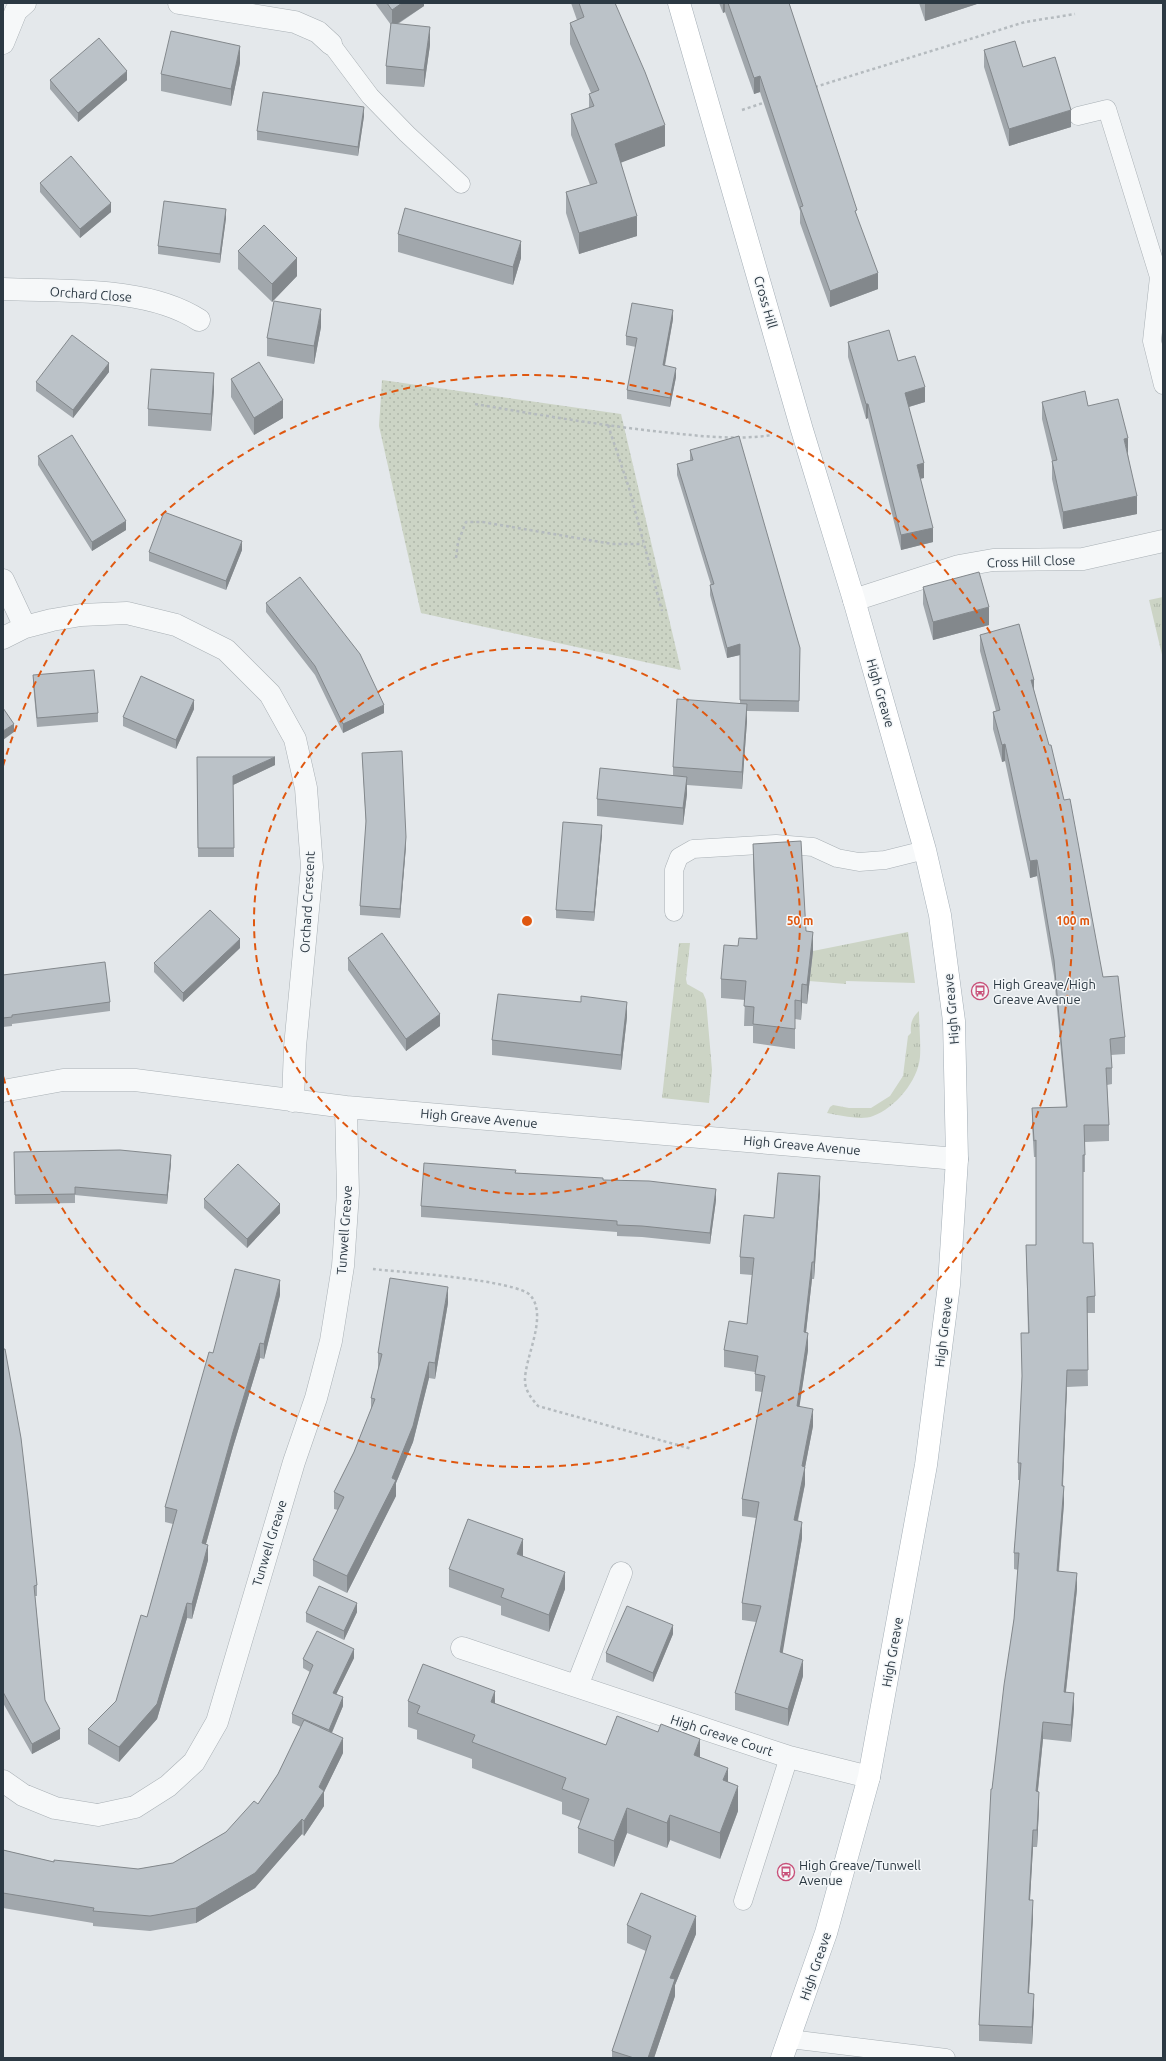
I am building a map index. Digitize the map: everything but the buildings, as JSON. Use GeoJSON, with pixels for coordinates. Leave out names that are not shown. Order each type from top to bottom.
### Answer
{"type":"FeatureCollection","features":[{"type":"Feature","properties":{"kind":"main road","name":"Cross Hill"},"geometry":{"type":"LineString","coordinates":[[679,3],[802,430],[854,600]]}},
{"type":"Feature","properties":{"kind":"main road","name":"High Greave"},"geometry":{"type":"LineString","coordinates":[[786,2049],[826,1933],[869,1778],[926,1465],[949,1285],[957,1158],[954,1021],[940,915],[925,850],[854,600]]}},
{"type":"Feature","properties":{"kind":"street"},"geometry":{"type":"LineString","coordinates":[[3,43],[16,11],[25,3]]}},
{"type":"Feature","properties":{"kind":"street"},"geometry":{"type":"LineString","coordinates":[[179,3],[295,22],[318,32],[331,44]]}},
{"type":"Feature","properties":{"kind":"street","name":"Orchard Close"},"geometry":{"type":"LineString","coordinates":[[3,289],[125,294],[160,302],[178,308],[199,320]]}},
{"type":"Feature","properties":{"kind":"street","name":"Cross Hill Close"},"geometry":{"type":"LineString","coordinates":[[854,600],[959,566],[993,560],[1083,559],[1163,541]]}},
{"type":"Feature","properties":{"kind":"street"},"geometry":{"type":"LineString","coordinates":[[3,580],[25,628]]}},
{"type":"Feature","properties":{"kind":"street","name":"Orchard Crescent"},"geometry":{"type":"LineString","coordinates":[[3,638],[25,628],[81,615],[127,613],[176,625],[226,650],[270,694],[295,739],[306,788],[312,867],[295,1047],[293,1101]]}},
{"type":"Feature","properties":{"kind":"street","name":"High Greave Avenue"},"geometry":{"type":"LineString","coordinates":[[3,1091],[63,1080],[135,1080],[217,1089],[293,1101],[346,1107],[957,1158]]}},
{"type":"Feature","properties":{"kind":"street","name":"Tunwell Greave"},"geometry":{"type":"LineString","coordinates":[[3,1781],[23,1795],[55,1808],[98,1815],[135,1807],[168,1786],[194,1762],[217,1722],[294,1462],[316,1398],[331,1342],[343,1266],[348,1192],[346,1107]]}},
{"type":"Feature","properties":{"kind":"street"},"geometry":{"type":"LineString","coordinates":[[576,1686],[621,1573]]}},
{"type":"Feature","properties":{"kind":"street","name":"High Greave Court"},"geometry":{"type":"LineString","coordinates":[[462,1648],[789,1757],[869,1778]]}},
{"type":"Feature","properties":{"kind":"lane"},"geometry":{"type":"LineString","coordinates":[[331,44],[370,96],[407,134],[461,184]]}},
{"type":"Feature","properties":{"kind":"lane"},"geometry":{"type":"LineString","coordinates":[[1078,116],[1107,109],[1159,277],[1152,341],[1163,385]]}},
{"type":"Feature","properties":{"kind":"lane"},"geometry":{"type":"LineString","coordinates":[[674,912],[674,870],[679,857],[693,849],[776,844],[813,847],[837,858],[859,862],[885,860],[925,850]]}},
{"type":"Feature","properties":{"kind":"lane"},"geometry":{"type":"LineString","coordinates":[[743,1901],[789,1757]]}},
{"type":"Feature","properties":{"kind":"lane"},"geometry":{"type":"LineString","coordinates":[[786,2049],[946,2058]]}},
{"type":"Feature","properties":{"kind":"path"},"geometry":{"type":"LineString","coordinates":[[810,88],[1025,22],[1075,14]]}},
{"type":"Feature","properties":{"kind":"path"},"geometry":{"type":"LineString","coordinates":[[713,120],[773,100]]}},
{"type":"Feature","properties":{"kind":"path"},"geometry":{"type":"LineString","coordinates":[[475,404],[608,425],[701,436],[760,437],[802,430]]}},
{"type":"Feature","properties":{"kind":"path"},"geometry":{"type":"LineString","coordinates":[[608,425],[630,488],[643,544],[662,611]]}},
{"type":"Feature","properties":{"kind":"path"},"geometry":{"type":"LineString","coordinates":[[456,558],[458,542],[466,522],[482,522],[612,544],[643,544]]}},
{"type":"Feature","properties":{"kind":"path"},"geometry":{"type":"LineString","coordinates":[[343,1266],[500,1284],[521,1289],[531,1296],[536,1307],[537,1320],[525,1382],[530,1397],[538,1406],[692,1449]]}},
{"type":"Feature","properties":{"kind":"green space"},"geometry":{"type":"Polygon","coordinates":[[[382,380],[621,414],[681,670],[421,613],[379,426],[382,380]]]}},
{"type":"Feature","properties":{"kind":"green space"},"geometry":{"type":"Polygon","coordinates":[[[1163,597],[1163,659],[1149,600],[1163,597]]]}},
{"type":"Feature","properties":{"kind":"green space"},"geometry":{"type":"Polygon","coordinates":[[[908,932],[915,983],[846,981],[846,984],[809,981],[813,951],[908,932]]]}},
{"type":"Feature","properties":{"kind":"green space"},"geometry":{"type":"Polygon","coordinates":[[[679,943],[690,943],[686,979],[687,984],[703,993],[706,1000],[712,1070],[709,1103],[662,1098],[679,943]]]}},
{"type":"Feature","properties":{"kind":"green space"},"geometry":{"type":"Polygon","coordinates":[[[919,1011],[920,1057],[918,1066],[910,1084],[897,1100],[881,1112],[873,1116],[863,1118],[827,1113],[833,1105],[849,1108],[871,1108],[890,1096],[903,1076],[908,1036],[911,1033],[913,1018],[919,1011]]]}},
{"type":"Feature","properties":{"kind":"place","name":"High Greave/High Greave Avenue"},"geometry":{"type":"Point","coordinates":[980,991]}},
{"type":"Feature","properties":{"kind":"place","name":"High Greave/Tunwell Avenue"},"geometry":{"type":"Point","coordinates":[786,1872]}}]}
